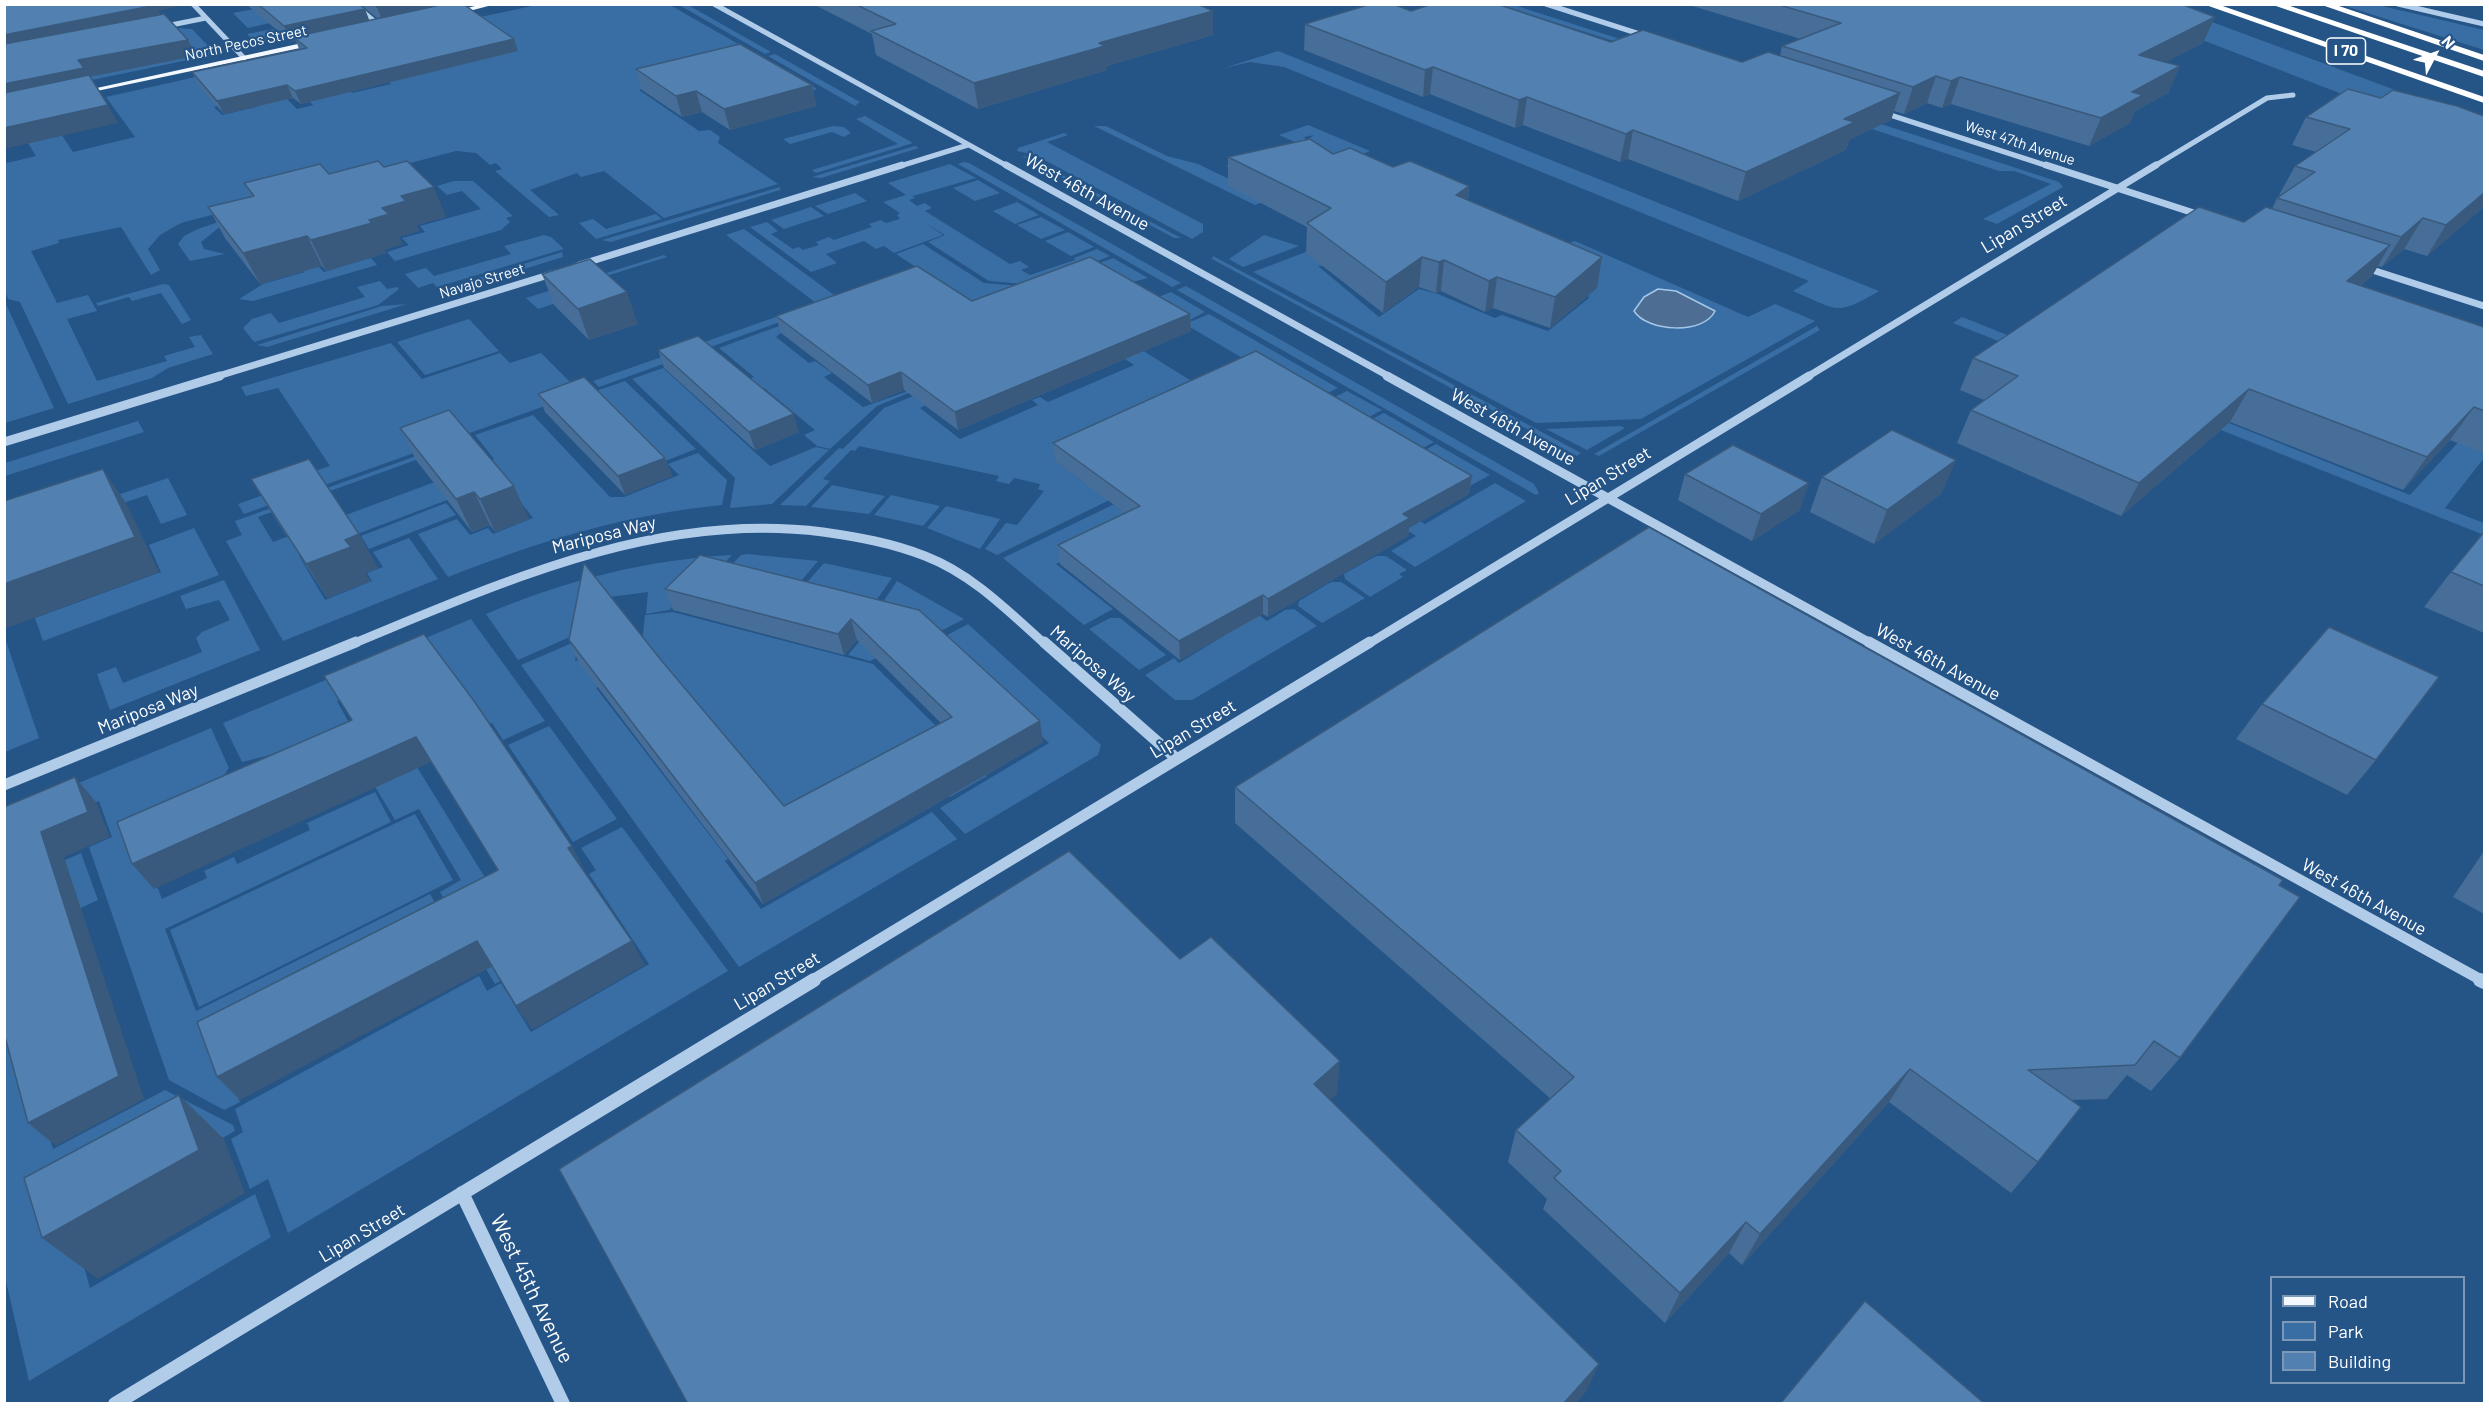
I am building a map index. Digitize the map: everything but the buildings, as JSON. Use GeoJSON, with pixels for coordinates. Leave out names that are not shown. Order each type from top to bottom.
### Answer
{"type":"FeatureCollection","features":[{"type":"Feature","properties":{"kind":"highway","name":"I 70"},"geometry":{"type":"LineString","coordinates":[[2207,4],[2484,100]]}},
{"type":"Feature","properties":{"kind":"highway","name":"I 70"},"geometry":{"type":"LineString","coordinates":[[2274,4],[2484,74]]}},
{"type":"Feature","properties":{"kind":"highway"},"geometry":{"type":"LineString","coordinates":[[2323,4],[2484,58]]}},
{"type":"Feature","properties":{"kind":"main road"},"geometry":{"type":"LineString","coordinates":[[444,15],[493,4]]}},
{"type":"Feature","properties":{"kind":"main road"},"geometry":{"type":"LineString","coordinates":[[371,31],[393,26]]}},
{"type":"Feature","properties":{"kind":"main road","name":"North Pecos Street"},"geometry":{"type":"LineString","coordinates":[[71,94],[324,40]]}},
{"type":"Feature","properties":{"kind":"street"},"geometry":{"type":"LineString","coordinates":[[193,4],[244,58]]}},
{"type":"Feature","properties":{"kind":"street"},"geometry":{"type":"LineString","coordinates":[[354,4],[382,28]]}},
{"type":"Feature","properties":{"kind":"street","name":"West 46th Avenue"},"geometry":{"type":"LineString","coordinates":[[714,4],[2484,982]]}},
{"type":"Feature","properties":{"kind":"street"},"geometry":{"type":"LineString","coordinates":[[1546,4],[1654,39]]}},
{"type":"Feature","properties":{"kind":"street"},"geometry":{"type":"LineString","coordinates":[[2398,4],[2484,24]]}},
{"type":"Feature","properties":{"kind":"street"},"geometry":{"type":"LineString","coordinates":[[155,28],[206,18]]}},
{"type":"Feature","properties":{"kind":"street","name":"Lipan Street"},"geometry":{"type":"LineString","coordinates":[[115,1404],[2267,98],[2293,95]]}},
{"type":"Feature","properties":{"kind":"street","name":"West 47th Avenue"},"geometry":{"type":"LineString","coordinates":[[1878,111],[2212,219]]}},
{"type":"Feature","properties":{"kind":"street","name":"Navajo Street"},"geometry":{"type":"LineString","coordinates":[[4,442],[968,145]]}},
{"type":"Feature","properties":{"kind":"street"},"geometry":{"type":"LineString","coordinates":[[2360,266],[2484,306]]}},
{"type":"Feature","properties":{"kind":"street","name":"Mariposa Way"},"geometry":{"type":"LineString","coordinates":[[4,785],[529,572],[610,547],[693,531],[789,528],[867,538],[926,556],[977,584],[1177,759]]}},
{"type":"Feature","properties":{"kind":"street","name":"West 45th Avenue"},"geometry":{"type":"LineString","coordinates":[[462,1193],[563,1404]]}},
{"type":"Feature","properties":{"kind":"green space"},"geometry":{"type":"Polygon","coordinates":[[[327,4],[283,20],[248,28],[233,13],[277,5],[327,4]]]}},
{"type":"Feature","properties":{"kind":"green space"},"geometry":{"type":"Polygon","coordinates":[[[537,5],[670,5],[817,89],[805,93],[752,61],[639,90],[699,131],[710,130],[720,137],[718,143],[778,184],[664,218],[604,171],[581,177],[577,173],[530,190],[559,215],[549,217],[495,171],[502,169],[496,163],[490,165],[476,153],[456,151],[181,223],[160,235],[148,249],[160,270],[151,275],[121,227],[58,240],[59,243],[31,251],[57,303],[88,295],[97,311],[67,319],[97,381],[167,361],[164,356],[195,347],[189,337],[201,335],[213,354],[168,368],[152,378],[68,404],[20,302],[8,299],[5,291],[4,159],[7,163],[36,156],[18,127],[45,110],[73,152],[135,137],[106,97],[200,76],[225,104],[214,107],[222,115],[257,107],[253,102],[283,95],[297,109],[313,105],[290,81],[334,76],[352,93],[391,84],[353,44],[537,5]]]}},
{"type":"Feature","properties":{"kind":"green space"},"geometry":{"type":"Polygon","coordinates":[[[679,5],[688,5],[771,52],[765,54],[679,5]]]}},
{"type":"Feature","properties":{"kind":"green space"},"geometry":{"type":"Polygon","coordinates":[[[1501,5],[1514,5],[1747,80],[1632,47],[1501,5]]]}},
{"type":"Feature","properties":{"kind":"green space"},"geometry":{"type":"Polygon","coordinates":[[[2112,5],[2177,9],[2484,123],[2484,149],[2112,5]]]}},
{"type":"Feature","properties":{"kind":"green space"},"geometry":{"type":"Polygon","coordinates":[[[2342,5],[2378,5],[2484,30],[2484,50],[2342,5]]]}},
{"type":"Feature","properties":{"kind":"green space"},"geometry":{"type":"Polygon","coordinates":[[[366,23],[269,43],[254,42],[247,34],[273,29],[280,35],[324,26],[366,23]]]}},
{"type":"Feature","properties":{"kind":"green space"},"geometry":{"type":"Polygon","coordinates":[[[177,28],[192,29],[214,52],[207,56],[68,85],[177,28]]]}},
{"type":"Feature","properties":{"kind":"green space"},"geometry":{"type":"Polygon","coordinates":[[[1278,51],[1879,291],[1853,305],[1836,308],[1828,306],[1793,291],[1809,281],[1284,67],[1250,62],[1224,68],[1278,51]]]}},
{"type":"Feature","properties":{"kind":"green space"},"geometry":{"type":"Polygon","coordinates":[[[775,54],[860,102],[855,106],[768,56],[775,54]]]}},
{"type":"Feature","properties":{"kind":"green space"},"geometry":{"type":"Polygon","coordinates":[[[1777,90],[2059,182],[2063,187],[1997,224],[1983,219],[2051,184],[2014,171],[1999,171],[1872,129],[1777,90]]]}},
{"type":"Feature","properties":{"kind":"green space"},"geometry":{"type":"Polygon","coordinates":[[[865,116],[913,143],[816,173],[812,170],[898,144],[856,119],[865,116]]]}},
{"type":"Feature","properties":{"kind":"green space"},"geometry":{"type":"Polygon","coordinates":[[[1308,125],[1370,151],[1343,162],[1246,175],[1226,166],[1290,143],[1296,145],[1287,154],[1314,135],[1304,137],[1306,140],[1299,144],[1279,135],[1308,125]]]}},
{"type":"Feature","properties":{"kind":"green space"},"geometry":{"type":"Polygon","coordinates":[[[833,126],[844,127],[851,133],[844,137],[832,132],[790,144],[783,139],[833,126]]]}},
{"type":"Feature","properties":{"kind":"green space"},"geometry":{"type":"Polygon","coordinates":[[[1094,126],[1106,126],[1167,156],[1198,164],[1233,181],[1289,192],[1255,205],[1094,126]]]}},
{"type":"Feature","properties":{"kind":"green space"},"geometry":{"type":"Polygon","coordinates":[[[1064,133],[1068,135],[1047,142],[1203,224],[1203,232],[1192,239],[1035,155],[1017,151],[1018,148],[1064,133]]]}},
{"type":"Feature","properties":{"kind":"green space"},"geometry":{"type":"Polygon","coordinates":[[[915,146],[919,148],[821,178],[812,177],[915,146]]]}},
{"type":"Feature","properties":{"kind":"green space"},"geometry":{"type":"Polygon","coordinates":[[[1022,156],[1029,157],[1181,238],[1174,238],[1022,156]]]}},
{"type":"Feature","properties":{"kind":"green space"},"geometry":{"type":"Polygon","coordinates":[[[969,163],[1181,283],[1172,287],[958,164],[969,163]]]}},
{"type":"Feature","properties":{"kind":"green space"},"geometry":{"type":"Polygon","coordinates":[[[950,164],[976,178],[913,196],[909,193],[915,198],[909,200],[917,206],[925,203],[932,208],[925,211],[1010,264],[1020,261],[1029,267],[1021,270],[1030,275],[1075,260],[1074,258],[1097,249],[1110,256],[1035,285],[989,281],[928,242],[945,235],[925,223],[943,235],[894,253],[884,246],[876,249],[864,241],[826,254],[837,263],[811,272],[750,227],[767,222],[778,231],[771,234],[793,249],[799,247],[803,250],[819,245],[816,242],[829,237],[834,240],[872,227],[869,224],[881,220],[886,223],[900,219],[897,215],[900,213],[883,202],[906,195],[888,183],[950,164]]]}},
{"type":"Feature","properties":{"kind":"green space"},"geometry":{"type":"Polygon","coordinates":[[[978,180],[1000,193],[975,201],[953,188],[978,180]]]}},
{"type":"Feature","properties":{"kind":"green space"},"geometry":{"type":"Polygon","coordinates":[[[454,181],[473,181],[513,216],[506,218],[510,222],[501,230],[395,261],[387,252],[409,245],[402,238],[425,232],[420,226],[481,209],[462,191],[447,195],[437,186],[454,181]]]}},
{"type":"Feature","properties":{"kind":"green space"},"geometry":{"type":"Polygon","coordinates":[[[780,187],[780,190],[611,242],[602,240],[780,187]]]}},
{"type":"Feature","properties":{"kind":"green space"},"geometry":{"type":"Polygon","coordinates":[[[855,193],[867,201],[828,214],[815,206],[855,193]]]}},
{"type":"Feature","properties":{"kind":"green space"},"geometry":{"type":"Polygon","coordinates":[[[1017,202],[1039,215],[1015,224],[993,211],[1017,202]]]}},
{"type":"Feature","properties":{"kind":"green space"},"geometry":{"type":"Polygon","coordinates":[[[811,207],[824,216],[784,229],[771,220],[811,207]]]}},
{"type":"Feature","properties":{"kind":"green space"},"geometry":{"type":"Polygon","coordinates":[[[656,214],[662,219],[596,239],[579,223],[593,219],[606,229],[656,214]]]}},
{"type":"Feature","properties":{"kind":"green space"},"geometry":{"type":"Polygon","coordinates":[[[1041,217],[1065,230],[1041,239],[1017,225],[1041,217]]]}},
{"type":"Feature","properties":{"kind":"green space"},"geometry":{"type":"Polygon","coordinates":[[[224,220],[226,222],[201,242],[204,249],[225,254],[190,261],[178,244],[184,236],[224,220]]]}},
{"type":"Feature","properties":{"kind":"green space"},"geometry":{"type":"Polygon","coordinates":[[[744,229],[841,300],[599,387],[593,381],[816,303],[726,235],[744,229]]]}},
{"type":"Feature","properties":{"kind":"green space"},"geometry":{"type":"Polygon","coordinates":[[[1068,232],[1094,247],[1071,256],[1045,241],[1068,232]]]}},
{"type":"Feature","properties":{"kind":"green space"},"geometry":{"type":"Polygon","coordinates":[[[544,235],[551,237],[564,249],[437,287],[433,283],[418,288],[405,274],[426,268],[434,276],[511,254],[504,246],[544,235]]]}},
{"type":"Feature","properties":{"kind":"green space"},"geometry":{"type":"Polygon","coordinates":[[[1264,235],[1299,246],[1243,267],[1229,259],[1264,235]]]}},
{"type":"Feature","properties":{"kind":"green space"},"geometry":{"type":"Polygon","coordinates":[[[1575,241],[1748,317],[1775,304],[1815,321],[1641,419],[1536,423],[1253,272],[1311,250],[1338,265],[1318,266],[1379,317],[1419,289],[1438,294],[1495,318],[1502,315],[1548,331],[1589,298],[1583,274],[1541,255],[1575,241]],[[1658,289],[1644,297],[1646,320],[1663,324],[1694,324],[1710,317],[1715,311],[1658,289]]]}},
{"type":"Feature","properties":{"kind":"green space"},"geometry":{"type":"Polygon","coordinates":[[[923,244],[984,283],[1035,287],[1113,258],[1148,278],[939,331],[954,292],[896,254],[923,244]]]}},
{"type":"Feature","properties":{"kind":"green space"},"geometry":{"type":"Polygon","coordinates":[[[562,252],[563,257],[440,295],[459,284],[562,252]]]}},
{"type":"Feature","properties":{"kind":"green space"},"geometry":{"type":"Polygon","coordinates":[[[664,255],[667,257],[600,278],[608,286],[538,309],[526,298],[664,255]]]}},
{"type":"Feature","properties":{"kind":"green space"},"geometry":{"type":"Polygon","coordinates":[[[1213,256],[1581,453],[1577,456],[1212,259],[1213,256]]]}},
{"type":"Feature","properties":{"kind":"green space"},"geometry":{"type":"Polygon","coordinates":[[[371,258],[377,265],[253,301],[239,299],[263,284],[305,272],[303,270],[318,266],[324,272],[371,258]]]}},
{"type":"Feature","properties":{"kind":"green space"},"geometry":{"type":"Polygon","coordinates":[[[380,281],[387,289],[397,287],[399,289],[378,305],[254,342],[243,328],[252,319],[271,313],[279,323],[365,297],[357,287],[380,281]]]}},
{"type":"Feature","properties":{"kind":"green space"},"geometry":{"type":"Polygon","coordinates":[[[163,284],[169,285],[191,320],[182,324],[161,293],[132,301],[129,297],[98,306],[96,303],[163,284]]]}},
{"type":"Feature","properties":{"kind":"green space"},"geometry":{"type":"Polygon","coordinates":[[[1186,286],[1534,484],[1539,493],[1536,495],[1177,290],[1186,286]]]}},
{"type":"Feature","properties":{"kind":"green space"},"geometry":{"type":"Polygon","coordinates":[[[1171,292],[1205,312],[1137,347],[1262,425],[1190,398],[1054,460],[1086,484],[1102,477],[1130,490],[997,555],[985,549],[1006,523],[1017,525],[1044,491],[1038,489],[1040,484],[1014,478],[1009,484],[996,481],[999,476],[859,446],[855,451],[851,450],[823,479],[830,481],[806,506],[780,505],[839,448],[843,449],[884,408],[933,388],[945,397],[920,408],[960,439],[1038,405],[1032,400],[1040,397],[1048,402],[1134,365],[1125,359],[1062,336],[1171,292]]]}},
{"type":"Feature","properties":{"kind":"green space"},"geometry":{"type":"Polygon","coordinates":[[[5,302],[54,408],[4,423],[5,302]]]}},
{"type":"Feature","properties":{"kind":"green space"},"geometry":{"type":"Polygon","coordinates":[[[842,303],[784,330],[776,337],[809,363],[815,361],[832,373],[824,377],[863,407],[945,378],[877,406],[830,449],[817,446],[804,435],[815,430],[764,388],[755,392],[742,382],[754,377],[719,348],[842,303]]]}},
{"type":"Feature","properties":{"kind":"green space"},"geometry":{"type":"Polygon","coordinates":[[[407,304],[267,347],[257,345],[382,306],[407,304]]]}},
{"type":"Feature","properties":{"kind":"green space"},"geometry":{"type":"Polygon","coordinates":[[[1209,314],[1338,388],[1265,423],[1291,387],[1185,324],[1209,314]]]}},
{"type":"Feature","properties":{"kind":"green space"},"geometry":{"type":"Polygon","coordinates":[[[1962,317],[2410,495],[2484,414],[2484,458],[2445,508],[2484,523],[2484,535],[1953,323],[1962,317]]]}},
{"type":"Feature","properties":{"kind":"green space"},"geometry":{"type":"Polygon","coordinates":[[[469,319],[499,351],[425,375],[397,342],[469,319]]]}},
{"type":"Feature","properties":{"kind":"green space"},"geometry":{"type":"Polygon","coordinates":[[[1817,326],[1820,330],[1599,456],[1594,454],[1817,326]]]}},
{"type":"Feature","properties":{"kind":"green space"},"geometry":{"type":"Polygon","coordinates":[[[391,343],[422,379],[500,353],[510,363],[541,353],[575,387],[595,388],[244,514],[238,504],[297,483],[301,476],[330,466],[278,388],[246,396],[241,387],[391,343]]]}},
{"type":"Feature","properties":{"kind":"green space"},"geometry":{"type":"Polygon","coordinates":[[[663,368],[770,466],[816,447],[829,450],[772,504],[730,508],[735,478],[632,379],[663,368]]]}},
{"type":"Feature","properties":{"kind":"green space"},"geometry":{"type":"Polygon","coordinates":[[[625,381],[696,449],[665,461],[596,391],[625,381]]]}},
{"type":"Feature","properties":{"kind":"green space"},"geometry":{"type":"Polygon","coordinates":[[[1347,391],[1382,410],[1354,425],[1403,511],[1425,524],[1495,483],[1526,501],[1415,567],[1391,551],[1416,536],[1367,506],[1231,448],[1347,391]]]}},
{"type":"Feature","properties":{"kind":"green space"},"geometry":{"type":"Polygon","coordinates":[[[1384,413],[1434,442],[1408,456],[1358,426],[1384,413]]]}},
{"type":"Feature","properties":{"kind":"green space"},"geometry":{"type":"Polygon","coordinates":[[[533,415],[610,497],[624,497],[679,475],[668,464],[698,453],[727,480],[722,505],[652,515],[583,531],[515,552],[448,577],[418,534],[457,519],[470,535],[488,528],[493,534],[533,518],[489,461],[494,459],[475,435],[533,415]]]}},
{"type":"Feature","properties":{"kind":"green space"},"geometry":{"type":"Polygon","coordinates":[[[138,421],[144,432],[5,476],[5,463],[138,421]]]}},
{"type":"Feature","properties":{"kind":"green space"},"geometry":{"type":"Polygon","coordinates":[[[1620,426],[1625,428],[1587,450],[1546,429],[1620,426]]]}},
{"type":"Feature","properties":{"kind":"green space"},"geometry":{"type":"Polygon","coordinates":[[[472,436],[474,439],[258,517],[273,542],[486,463],[500,480],[299,556],[325,600],[372,581],[367,573],[383,567],[373,552],[409,538],[438,579],[283,641],[226,541],[242,535],[235,521],[472,436]]]}},
{"type":"Feature","properties":{"kind":"green space"},"geometry":{"type":"Polygon","coordinates":[[[1436,444],[1490,475],[1464,489],[1411,458],[1436,444]]]}},
{"type":"Feature","properties":{"kind":"green space"},"geometry":{"type":"Polygon","coordinates":[[[168,478],[187,515],[161,524],[147,495],[5,543],[4,533],[168,478]]]}},
{"type":"Feature","properties":{"kind":"green space"},"geometry":{"type":"Polygon","coordinates":[[[832,485],[885,496],[869,514],[811,507],[832,485]]]}},
{"type":"Feature","properties":{"kind":"green space"},"geometry":{"type":"Polygon","coordinates":[[[891,495],[940,506],[923,526],[874,515],[891,495]]]}},
{"type":"Feature","properties":{"kind":"green space"},"geometry":{"type":"Polygon","coordinates":[[[1133,495],[1224,589],[1267,621],[1285,610],[1294,609],[1317,626],[1192,700],[1175,700],[1145,675],[1174,658],[1179,663],[1227,634],[1104,540],[1056,564],[1113,609],[1084,625],[1003,558],[1133,495]]]}},
{"type":"Feature","properties":{"kind":"green space"},"geometry":{"type":"Polygon","coordinates":[[[446,503],[456,515],[369,549],[361,536],[446,503]]]}},
{"type":"Feature","properties":{"kind":"green space"},"geometry":{"type":"Polygon","coordinates":[[[946,506],[1000,519],[980,549],[927,528],[946,506]]]}},
{"type":"Feature","properties":{"kind":"green space"},"geometry":{"type":"Polygon","coordinates":[[[194,528],[219,575],[43,641],[35,618],[161,572],[149,545],[194,528]]]}},
{"type":"Feature","properties":{"kind":"green space"},"geometry":{"type":"Polygon","coordinates":[[[732,555],[713,575],[707,574],[669,610],[646,614],[648,592],[587,600],[579,633],[518,660],[486,614],[546,591],[606,574],[668,562],[732,555]]]}},
{"type":"Feature","properties":{"kind":"green space"},"geometry":{"type":"Polygon","coordinates":[[[741,555],[818,561],[790,594],[720,577],[741,555]]]}},
{"type":"Feature","properties":{"kind":"green space"},"geometry":{"type":"Polygon","coordinates":[[[1376,556],[1386,556],[1407,570],[1399,574],[1403,577],[1370,597],[1345,579],[1344,574],[1376,556]]]}},
{"type":"Feature","properties":{"kind":"green space"},"geometry":{"type":"Polygon","coordinates":[[[824,563],[892,578],[866,615],[795,596],[824,563]]]}},
{"type":"Feature","properties":{"kind":"green space"},"geometry":{"type":"Polygon","coordinates":[[[224,580],[260,650],[110,710],[97,674],[116,667],[123,683],[202,652],[196,638],[202,632],[230,620],[219,600],[186,609],[180,596],[224,580]]]}},
{"type":"Feature","properties":{"kind":"green space"},"geometry":{"type":"Polygon","coordinates":[[[897,581],[964,619],[933,635],[929,631],[870,661],[848,655],[878,619],[873,617],[897,581]]]}},
{"type":"Feature","properties":{"kind":"green space"},"geometry":{"type":"Polygon","coordinates":[[[1331,582],[1341,582],[1365,598],[1322,623],[1298,606],[1299,601],[1331,582]]]}},
{"type":"Feature","properties":{"kind":"green space"},"geometry":{"type":"Polygon","coordinates":[[[673,612],[873,664],[987,776],[950,797],[910,758],[732,856],[642,644],[645,615],[673,612]]]}},
{"type":"Feature","properties":{"kind":"green space"},"geometry":{"type":"Polygon","coordinates":[[[1110,618],[1120,618],[1166,655],[1139,670],[1089,629],[1110,618]]]}},
{"type":"Feature","properties":{"kind":"green space"},"geometry":{"type":"Polygon","coordinates":[[[471,619],[545,721],[503,740],[492,723],[487,725],[440,657],[337,701],[355,734],[242,762],[223,723],[471,619]]]}},
{"type":"Feature","properties":{"kind":"green space"},"geometry":{"type":"Polygon","coordinates":[[[968,624],[1101,745],[1098,755],[965,834],[940,808],[1049,743],[938,640],[968,624]]]}},
{"type":"Feature","properties":{"kind":"green space"},"geometry":{"type":"Polygon","coordinates":[[[4,635],[39,738],[5,752],[4,752],[4,635]]]}},
{"type":"Feature","properties":{"kind":"green space"},"geometry":{"type":"Polygon","coordinates":[[[579,640],[575,661],[645,652],[653,661],[596,688],[728,859],[725,861],[761,909],[932,812],[957,839],[739,967],[521,665],[579,640]]]}},
{"type":"Feature","properties":{"kind":"green space"},"geometry":{"type":"Polygon","coordinates":[[[549,726],[617,819],[573,842],[508,745],[549,726]]]}},
{"type":"Feature","properties":{"kind":"green space"},"geometry":{"type":"Polygon","coordinates":[[[211,728],[229,768],[194,820],[140,844],[162,899],[207,878],[204,871],[234,857],[237,864],[310,830],[307,823],[375,792],[391,822],[165,929],[196,1011],[430,894],[448,925],[217,1044],[240,1102],[224,1110],[169,1080],[89,847],[112,837],[99,801],[64,815],[57,792],[211,728]]]}},
{"type":"Feature","properties":{"kind":"green space"},"geometry":{"type":"Polygon","coordinates":[[[349,743],[412,759],[508,915],[611,920],[495,984],[440,892],[461,880],[419,809],[395,820],[349,743]]]}},
{"type":"Feature","properties":{"kind":"green space"},"geometry":{"type":"Polygon","coordinates":[[[415,814],[453,880],[199,1007],[170,930],[415,814]]]}},
{"type":"Feature","properties":{"kind":"green space"},"geometry":{"type":"Polygon","coordinates":[[[622,827],[728,971],[288,1233],[268,1179],[250,1189],[231,1139],[243,1132],[235,1109],[479,976],[487,991],[501,983],[531,1032],[649,964],[589,874],[596,870],[581,848],[622,827]]]}},
{"type":"Feature","properties":{"kind":"green space"},"geometry":{"type":"Polygon","coordinates":[[[81,853],[98,900],[5,943],[4,887],[81,853]]]}},
{"type":"Feature","properties":{"kind":"green space"},"geometry":{"type":"Polygon","coordinates":[[[4,973],[53,1149],[165,1090],[233,1125],[235,1131],[71,1221],[90,1288],[255,1194],[271,1237],[29,1381],[5,1277],[4,973]]]}},
{"type":"Feature","properties":{"kind":"shaded area"},"geometry":{"type":"Polygon","coordinates":[[[1658,289],[1676,291],[1715,311],[1709,319],[1688,327],[1662,327],[1651,323],[1634,311],[1644,297],[1658,289]]]}}]}
